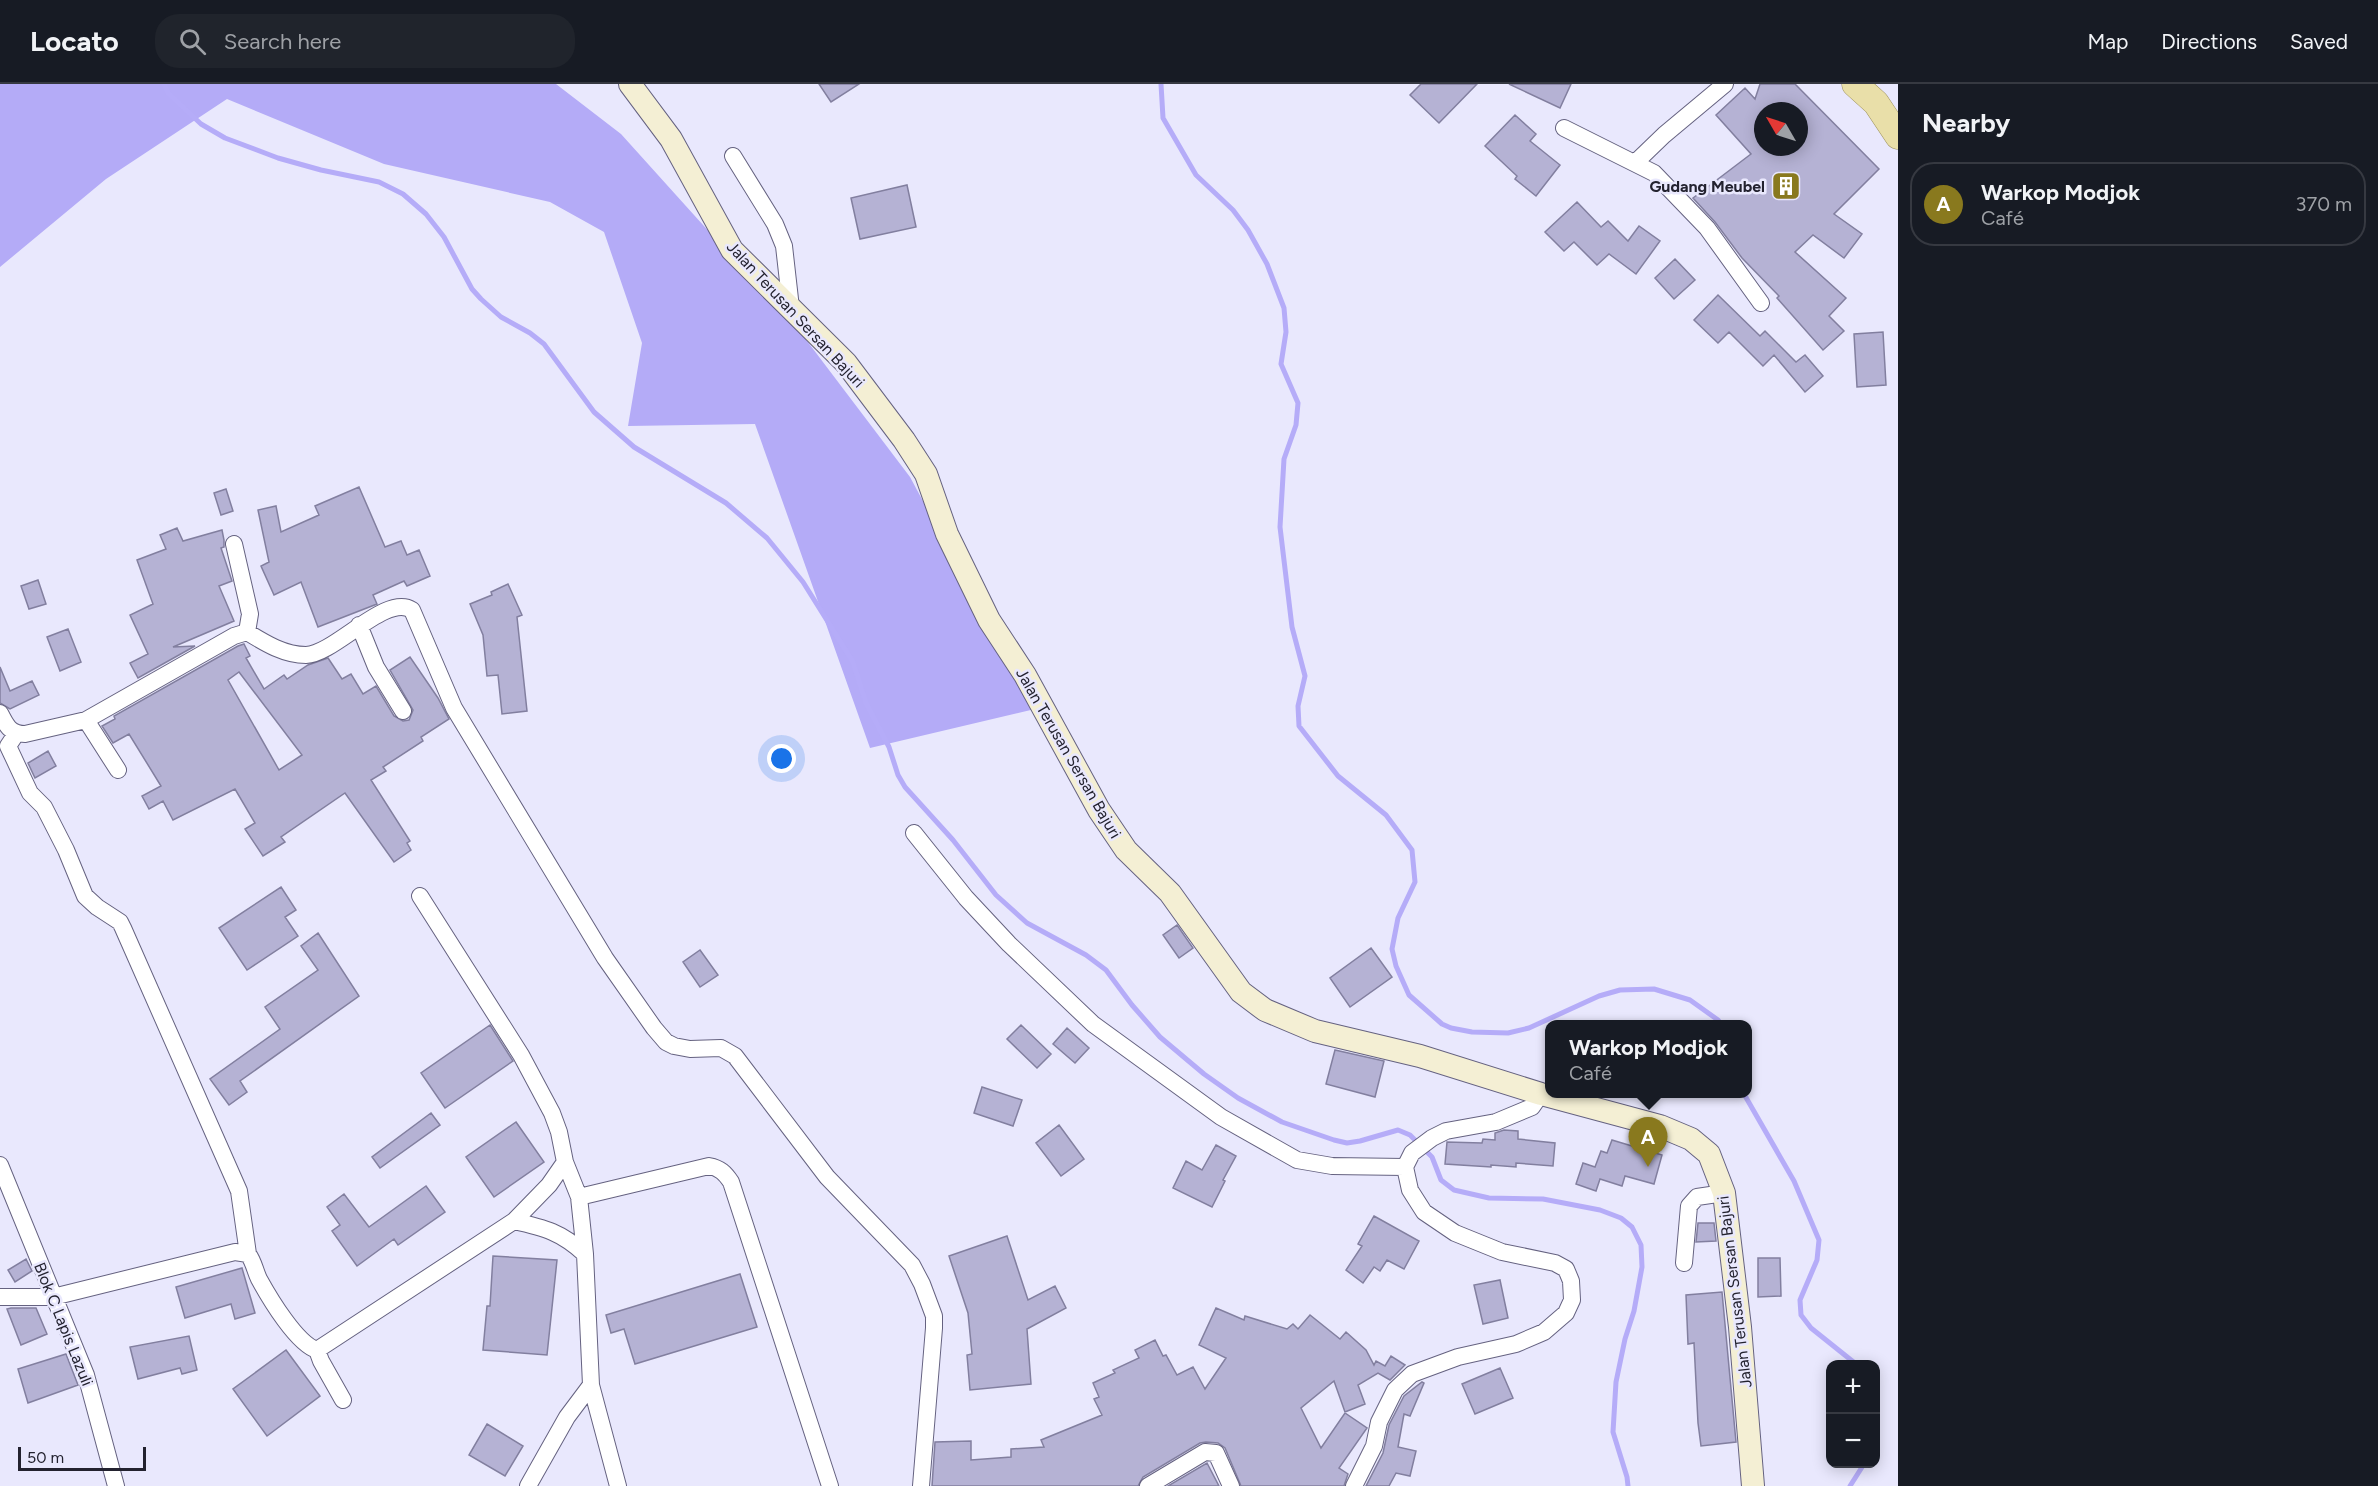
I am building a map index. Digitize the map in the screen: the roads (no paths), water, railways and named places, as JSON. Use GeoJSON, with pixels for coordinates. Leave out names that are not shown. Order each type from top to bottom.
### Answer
{"type":"FeatureCollection","features":[{"type":"Feature","properties":{"kind":"main road"},"geometry":{"type":"LineString","coordinates":[[1855,84],[1875,104],[1898,136]]}},
{"type":"Feature","properties":{"kind":"main road","name":"Jalan Terusan Sersan Bajuri"},"geometry":{"type":"LineString","coordinates":[[637,86],[671,139],[732,250],[846,363],[904,440],[926,474],[947,534],[989,620],[1025,675],[1100,810],[1125,850],[1170,893],[1241,992],[1264,1010],[1315,1031],[1420,1056],[1545,1095]]}},
{"type":"Feature","properties":{"kind":"main road","name":"Jalan Terusan Sersan Bajuri"},"geometry":{"type":"LineString","coordinates":[[1556,1098],[1660,1126],[1691,1139],[1710,1154],[1724,1193],[1740,1327],[1753,1486]]}},
{"type":"Feature","properties":{"kind":"street"},"geometry":{"type":"LineString","coordinates":[[1636,162],[1664,135],[1725,84]]}},
{"type":"Feature","properties":{"kind":"street"},"geometry":{"type":"LineString","coordinates":[[1564,128],[1654,173],[1707,228],[1761,303]]}},
{"type":"Feature","properties":{"kind":"street"},"geometry":{"type":"LineString","coordinates":[[733,156],[776,224],[784,246],[791,308]]}},
{"type":"Feature","properties":{"kind":"street"},"geometry":{"type":"LineString","coordinates":[[234,544],[250,615],[247,632]]}},
{"type":"Feature","properties":{"kind":"street"},"geometry":{"type":"LineString","coordinates":[[8,743],[25,734],[86,720],[234,636],[247,632],[284,652],[307,655],[319,653],[359,625],[395,608],[402,607],[412,610],[454,708],[599,948],[654,1028],[666,1042],[674,1046],[690,1049],[721,1048],[735,1056],[826,1177],[903,1254],[916,1272],[934,1316],[921,1486]]}},
{"type":"Feature","properties":{"kind":"street"},"geometry":{"type":"LineString","coordinates":[[359,625],[376,668],[403,711]]}},
{"type":"Feature","properties":{"kind":"street"},"geometry":{"type":"LineString","coordinates":[[0,713],[7,728],[8,743],[30,793],[44,807],[66,850],[85,896],[120,922],[123,928],[239,1191],[248,1254],[258,1278],[296,1335],[307,1347],[317,1350]]}},
{"type":"Feature","properties":{"kind":"street"},"geometry":{"type":"LineString","coordinates":[[86,720],[118,770]]}},
{"type":"Feature","properties":{"kind":"street"},"geometry":{"type":"LineString","coordinates":[[914,833],[966,898],[1093,1024],[1221,1117],[1297,1160],[1332,1166],[1405,1167]]}},
{"type":"Feature","properties":{"kind":"street"},"geometry":{"type":"LineString","coordinates":[[420,896],[521,1055],[552,1113],[559,1132],[565,1162],[579,1197],[585,1254],[591,1385],[618,1486]]}},
{"type":"Feature","properties":{"kind":"street"},"geometry":{"type":"LineString","coordinates":[[1354,1486],[1374,1446],[1379,1422],[1395,1390],[1412,1374],[1458,1358],[1516,1344],[1544,1332],[1566,1313],[1572,1300],[1571,1281],[1566,1269],[1555,1263],[1502,1252],[1455,1233],[1424,1212],[1410,1190],[1405,1167],[1412,1153],[1432,1138],[1446,1131],[1496,1122],[1532,1107],[1541,1094]]}},
{"type":"Feature","properties":{"kind":"street"},"geometry":{"type":"LineString","coordinates":[[317,1350],[513,1221],[549,1185],[565,1162]]}},
{"type":"Feature","properties":{"kind":"street","name":"Blok C Lapis Lazuli"},"geometry":{"type":"LineString","coordinates":[[0,1165],[86,1375],[116,1486]]}},
{"type":"Feature","properties":{"kind":"street"},"geometry":{"type":"LineString","coordinates":[[579,1197],[709,1166],[724,1172],[731,1182],[830,1486]]}},
{"type":"Feature","properties":{"kind":"street"},"geometry":{"type":"LineString","coordinates":[[1684,1263],[1689,1206],[1696,1197],[1724,1193]]}},
{"type":"Feature","properties":{"kind":"street"},"geometry":{"type":"LineString","coordinates":[[513,1221],[542,1227],[567,1238],[585,1254]]}},
{"type":"Feature","properties":{"kind":"street"},"geometry":{"type":"LineString","coordinates":[[0,1297],[53,1297],[235,1252],[248,1254]]}},
{"type":"Feature","properties":{"kind":"street"},"geometry":{"type":"LineString","coordinates":[[317,1350],[343,1400]]}},
{"type":"Feature","properties":{"kind":"street"},"geometry":{"type":"LineString","coordinates":[[528,1486],[567,1417],[591,1385]]}},
{"type":"Feature","properties":{"kind":"street"},"geometry":{"type":"LineString","coordinates":[[1148,1486],[1204,1452],[1216,1453],[1231,1486]]}},
{"type":"Feature","properties":{"kind":"waterway"},"geometry":{"type":"LineString","coordinates":[[164,84],[168,93],[201,124],[225,138],[278,158],[379,182],[403,194],[426,214],[444,237],[472,289],[501,317],[530,333],[544,344],[594,412],[634,447],[726,503],[767,538],[803,582],[853,662],[866,703],[889,747],[898,775],[905,787],[953,840],[996,895],[1027,923],[1086,955],[1106,970],[1160,1037],[1204,1074],[1238,1098],[1282,1122],[1334,1140],[1347,1143],[1360,1141],[1398,1130],[1410,1135],[1432,1157],[1441,1180],[1454,1190],[1489,1198],[1543,1199],[1600,1210],[1621,1218],[1632,1227],[1641,1245],[1642,1267],[1634,1311],[1625,1339],[1616,1382],[1613,1432],[1628,1486]]}},
{"type":"Feature","properties":{"kind":"waterway"},"geometry":{"type":"LineString","coordinates":[[1161,84],[1163,118],[1196,175],[1233,210],[1248,230],[1267,264],[1284,308],[1286,332],[1281,364],[1298,403],[1296,425],[1284,459],[1280,527],[1292,627],[1305,676],[1298,706],[1299,726],[1338,776],[1386,815],[1412,850],[1415,882],[1398,918],[1392,949],[1396,966],[1409,995],[1442,1024],[1451,1028],[1472,1032],[1508,1033],[1529,1028],[1545,1021]]}},
{"type":"Feature","properties":{"kind":"waterway"},"geometry":{"type":"LineString","coordinates":[[1546,1020],[1599,996],[1620,990],[1654,989],[1690,1000],[1718,1020]]}},
{"type":"Feature","properties":{"kind":"waterway"},"geometry":{"type":"LineString","coordinates":[[1746,1098],[1794,1181],[1819,1240],[1817,1260],[1800,1300],[1801,1315],[1811,1328],[1851,1360]]}},
{"type":"Feature","properties":{"kind":"waterway"},"geometry":{"type":"LineString","coordinates":[[1850,1486],[1861,1468]]}},
{"type":"Feature","properties":{"kind":"place","name":"Gudang Meubel"},"geometry":{"type":"Point","coordinates":[1786,186]}},
{"type":"Feature","properties":{"kind":"place","name":"Warkop Modjok"},"geometry":{"type":"Point","coordinates":[1648,1167]}}]}
